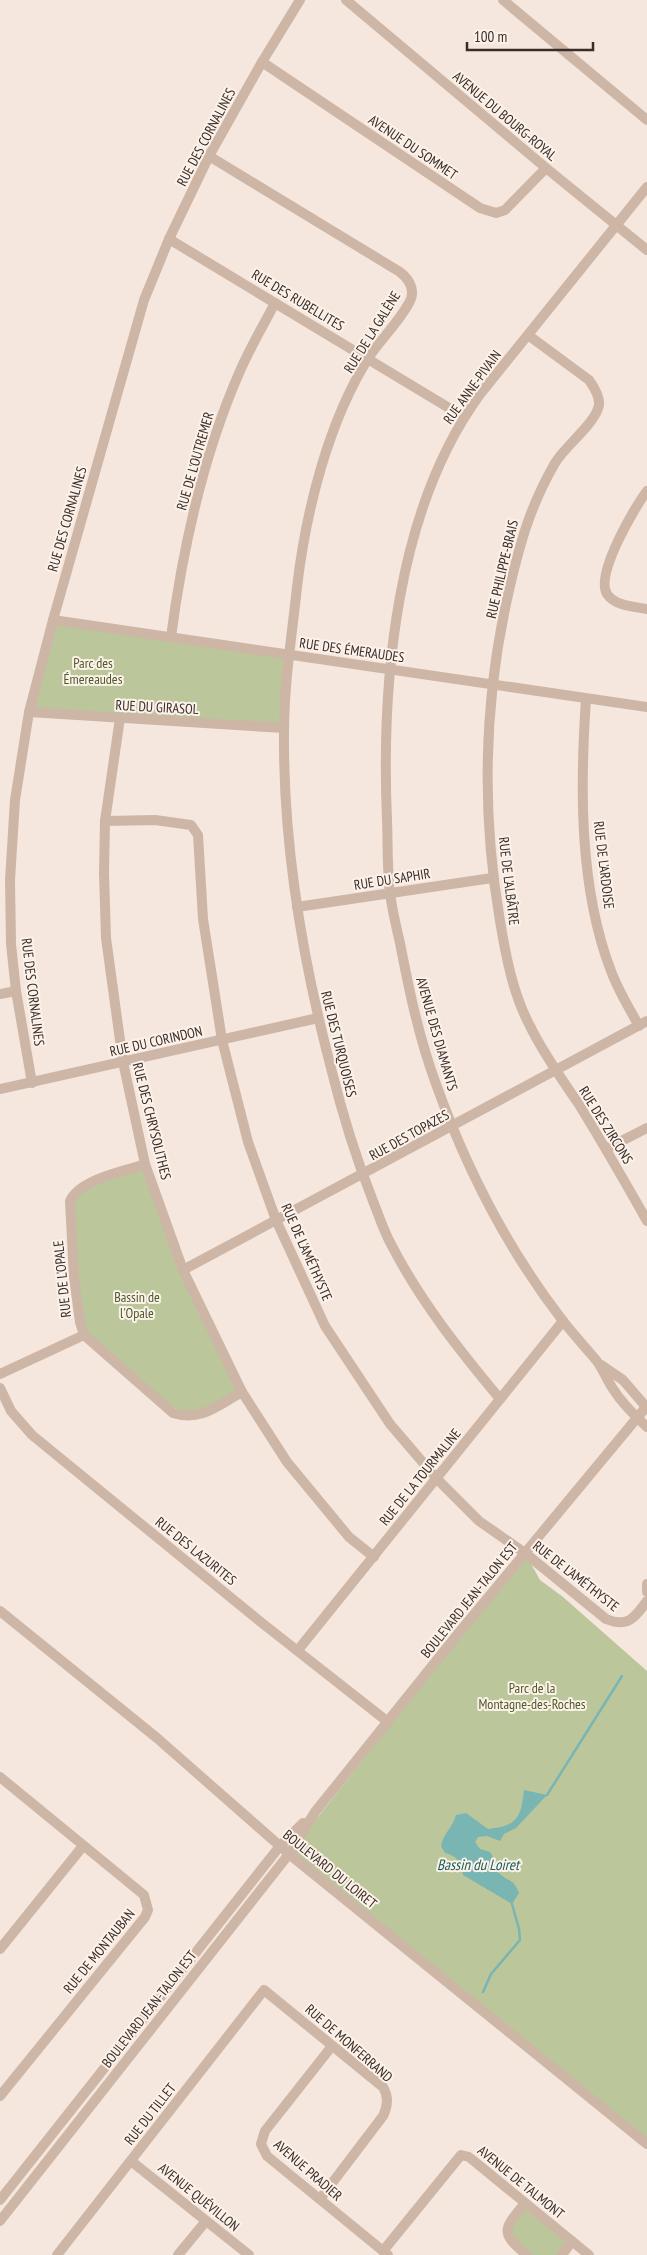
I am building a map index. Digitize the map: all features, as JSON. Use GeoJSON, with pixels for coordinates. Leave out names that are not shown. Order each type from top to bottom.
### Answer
{"type":"FeatureCollection","features":[{"type":"Feature","properties":{"kind":"street","name":"RUE DES CORNALINES"},"geometry":{"type":"LineString","coordinates":[[32,1083],[16,991],[11,944],[10,880],[15,800],[29,712],[52,620],[144,300],[169,239],[209,156],[262,62],[300,0]]}},
{"type":"Feature","properties":{"kind":"street","name":"AVENUE DU BOURG-ROYAL"},"geometry":{"type":"LineString","coordinates":[[346,0],[647,250]]}},
{"type":"Feature","properties":{"kind":"street"},"geometry":{"type":"LineString","coordinates":[[504,0],[647,120]]}},
{"type":"Feature","properties":{"kind":"street","name":"AVENUE DU SOMMET"},"geometry":{"type":"LineString","coordinates":[[262,62],[480,208],[496,213],[504,210],[546,168]]}},
{"type":"Feature","properties":{"kind":"street","name":"RUE DE LA GALÈNE"},"geometry":{"type":"LineString","coordinates":[[209,156],[407,277],[411,285],[410,302],[368,359],[325,451],[311,506],[298,577],[289,655]]}},
{"type":"Feature","properties":{"kind":"street","name":"RUE ANNE-PIVAIN"},"geometry":{"type":"LineString","coordinates":[[389,670],[399,600],[414,540],[431,484],[449,442],[464,417],[647,187]]}},
{"type":"Feature","properties":{"kind":"street","name":"RUE DES RUBELLITES"},"geometry":{"type":"LineString","coordinates":[[169,239],[464,417]]}},
{"type":"Feature","properties":{"kind":"street","name":"RUE DE L'OUTREMER"},"geometry":{"type":"LineString","coordinates":[[171,637],[177,592],[197,494],[220,420],[240,370],[275,303]]}},
{"type":"Feature","properties":{"kind":"street","name":"RUE PHILIPPE-BRAIS"},"geometry":{"type":"LineString","coordinates":[[494,685],[505,609],[522,534],[532,506],[557,459],[581,433],[596,413],[599,404],[595,389],[589,380],[528,335]]}},
{"type":"Feature","properties":{"kind":"street"},"geometry":{"type":"LineString","coordinates":[[647,491],[635,506],[624,528],[605,577],[605,586],[607,594],[613,600],[647,609]]}},
{"type":"Feature","properties":{"kind":"street","name":"RUE DES ÉMERAUDES"},"geometry":{"type":"LineString","coordinates":[[52,620],[647,707]]}},
{"type":"Feature","properties":{"kind":"street","name":"RUE DES TURQUOISES"},"geometry":{"type":"LineString","coordinates":[[289,655],[284,728],[286,817],[306,963],[339,1101],[363,1175],[390,1244],[453,1343],[500,1399]]}},
{"type":"Feature","properties":{"kind":"street","name":"AVENUE DES DIAMANTS"},"geometry":{"type":"LineString","coordinates":[[389,670],[385,779],[390,893],[416,1019],[435,1082],[453,1126],[498,1220],[518,1254],[563,1321],[598,1363],[615,1392],[647,1427]]}},
{"type":"Feature","properties":{"kind":"street","name":"RUE DE L'ALBÂTRE"},"geometry":{"type":"LineString","coordinates":[[494,685],[488,727],[487,764],[492,878],[502,937],[515,990],[529,1025],[555,1071]]}},
{"type":"Feature","properties":{"kind":"street","name":"RUE DE L'ARDOISE"},"geometry":{"type":"LineString","coordinates":[[586,699],[583,792],[587,855],[594,908],[611,973],[643,1023]]}},
{"type":"Feature","properties":{"kind":"street","name":"RUE DU GIRASOL"},"geometry":{"type":"LineString","coordinates":[[29,712],[284,728]]}},
{"type":"Feature","properties":{"kind":"street","name":"RUE DES CHRYSOLITHES"},"geometry":{"type":"LineString","coordinates":[[120,718],[105,821],[106,938],[123,1062],[146,1164],[183,1270],[242,1392],[287,1462],[349,1538],[374,1557]]}},
{"type":"Feature","properties":{"kind":"street","name":"RUE DE L'AMÉTHYSTE"},"geometry":{"type":"LineString","coordinates":[[105,821],[155,820],[191,825],[198,835],[203,919],[222,1040],[248,1142],[276,1220],[325,1326],[390,1424],[437,1479],[479,1521],[525,1553],[606,1619],[616,1623],[623,1623],[632,1619],[647,1601]]}},
{"type":"Feature","properties":{"kind":"street","name":"RUE DU SAPHIR"},"geometry":{"type":"LineString","coordinates":[[297,907],[492,878]]}},
{"type":"Feature","properties":{"kind":"street"},"geometry":{"type":"LineString","coordinates":[[0,994],[16,991]]}},
{"type":"Feature","properties":{"kind":"street","name":"RUE DU CORINDON"},"geometry":{"type":"LineString","coordinates":[[0,1089],[318,1018]]}},
{"type":"Feature","properties":{"kind":"street","name":"RUE DES TOPAZES"},"geometry":{"type":"LineString","coordinates":[[183,1270],[643,1023]]}},
{"type":"Feature","properties":{"kind":"street","name":"RUE DES ZIRCONS"},"geometry":{"type":"LineString","coordinates":[[555,1071],[606,1149],[647,1221]]}},
{"type":"Feature","properties":{"kind":"street"},"geometry":{"type":"LineString","coordinates":[[606,1149],[647,1128]]}},
{"type":"Feature","properties":{"kind":"street","name":"RUE DE L'OPALE"},"geometry":{"type":"LineString","coordinates":[[84,1335],[80,1322],[74,1277],[70,1201],[73,1194],[87,1184],[146,1164]]}},
{"type":"Feature","properties":{"kind":"street","name":"RUE DE LA TOURMALINE"},"geometry":{"type":"LineString","coordinates":[[298,1650],[563,1321]]}},
{"type":"Feature","properties":{"kind":"street"},"geometry":{"type":"LineString","coordinates":[[0,1374],[84,1335],[172,1413],[186,1418],[212,1410],[242,1392]]}},
{"type":"Feature","properties":{"kind":"street","name":"AVENUE DES DIAMANTS"},"geometry":{"type":"LineString","coordinates":[[598,1363],[622,1380],[646,1408]]}},
{"type":"Feature","properties":{"kind":"street","name":"RUE DES LAZURITES"},"geometry":{"type":"LineString","coordinates":[[0,1388],[11,1411],[32,1434],[388,1722]]}},
{"type":"Feature","properties":{"kind":"street","name":"BOULEVARD JEAN-TALON EST"},"geometry":{"type":"LineString","coordinates":[[0,2200],[280,1846],[315,1812],[636,1417],[646,1408]]}},
{"type":"Feature","properties":{"kind":"street"},"geometry":{"type":"LineString","coordinates":[[647,1584],[647,1592]]}},
{"type":"Feature","properties":{"kind":"street","name":"BOULEVARD DU LOIRET"},"geometry":{"type":"LineString","coordinates":[[0,1610],[157,1738],[289,1854],[647,2144]]}},
{"type":"Feature","properties":{"kind":"street","name":"RUE DE MONTAUBAN"},"geometry":{"type":"LineString","coordinates":[[0,1777],[144,1895],[148,1910],[145,1917],[0,2096]]}},
{"type":"Feature","properties":{"kind":"street","name":"BOULEVARD JEAN-TALON EST"},"geometry":{"type":"LineString","coordinates":[[0,2220],[289,1854],[315,1812]]}},
{"type":"Feature","properties":{"kind":"street"},"geometry":{"type":"LineString","coordinates":[[0,1948],[83,1846]]}},
{"type":"Feature","properties":{"kind":"street","name":"RUE DE MONFERRAND"},"geometry":{"type":"LineString","coordinates":[[264,1990],[383,2087],[386,2093],[388,2103],[383,2116],[320,2199]]}},
{"type":"Feature","properties":{"kind":"street","name":"RUE DU TILLET"},"geometry":{"type":"LineString","coordinates":[[57,2255],[264,1990]]}},
{"type":"Feature","properties":{"kind":"street","name":"AVENUE PRADIER"},"geometry":{"type":"LineString","coordinates":[[332,2046],[261,2139],[261,2144],[267,2156],[386,2253]]}},
{"type":"Feature","properties":{"kind":"street","name":"AVENUE DE TALMONT"},"geometry":{"type":"LineString","coordinates":[[386,2253],[454,2161],[461,2155],[469,2157],[589,2255]]}},
{"type":"Feature","properties":{"kind":"street","name":"AVENUE QUÉVILLON"},"geometry":{"type":"LineString","coordinates":[[131,2161],[249,2255]]}},
{"type":"Feature","properties":{"kind":"street"},"geometry":{"type":"LineString","coordinates":[[525,2203],[507,2225],[507,2232],[511,2240],[527,2255]]}},
{"type":"Feature","properties":{"kind":"street"},"geometry":{"type":"LineString","coordinates":[[178,2255],[206,2221]]}},
{"type":"Feature","properties":{"kind":"street"},"geometry":{"type":"LineString","coordinates":[[562,2255],[572,2241]]}},
{"type":"Feature","properties":{"kind":"green space","name":"Parc des Émereaudes"},"geometry":{"type":"Polygon","coordinates":[[[53,620],[289,655],[284,728],[29,712],[53,620]]]}},
{"type":"Feature","properties":{"kind":"green space","name":"Bassin de l'Opale"},"geometry":{"type":"Polygon","coordinates":[[[145,1164],[183,1270],[242,1392],[186,1417],[84,1335],[80,1322],[73,1194],[145,1164]]]}},
{"type":"Feature","properties":{"kind":"green space","name":"Parc de la Montagne-des-Roches"},"geometry":{"type":"Polygon","coordinates":[[[525,1553],[540,1580],[563,1597],[647,1671],[647,2144],[289,1854],[525,1553]]]}},
{"type":"Feature","properties":{"kind":"green space"},"geometry":{"type":"Polygon","coordinates":[[[525,2203],[572,2241],[562,2255],[527,2255],[524,2253],[507,2225],[525,2203]]]}},
{"type":"Feature","properties":{"kind":"water","name":"Bassin du Loiret"},"geometry":{"type":"Polygon","coordinates":[[[524,1790],[547,1795],[516,1828],[504,1834],[500,1841],[487,1836],[478,1837],[475,1842],[480,1849],[490,1852],[498,1872],[517,1888],[519,1893],[512,1904],[463,1875],[458,1860],[445,1853],[441,1846],[456,1815],[466,1813],[488,1829],[498,1828],[511,1823],[519,1814],[524,1790]]]}},
{"type":"Feature","properties":{"kind":"waterway"},"geometry":{"type":"LineString","coordinates":[[547,1795],[622,1676]]}},
{"type":"Feature","properties":{"kind":"waterway"},"geometry":{"type":"LineString","coordinates":[[483,1992],[491,1974],[520,1940],[512,1904]]}}]}
